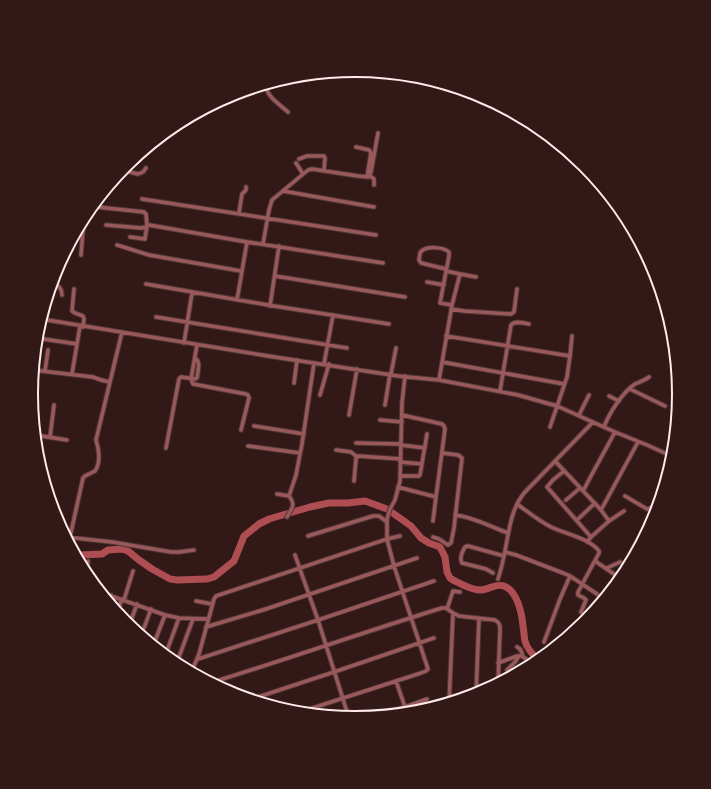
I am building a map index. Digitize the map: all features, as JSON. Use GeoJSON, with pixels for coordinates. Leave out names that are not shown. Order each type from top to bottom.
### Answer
{"type":"FeatureCollection","features":[{"type":"Feature","properties":{"kind":"street"},"geometry":{"type":"LineString","coordinates":[[267,90],[268,94],[288,112]]}},
{"type":"Feature","properties":{"kind":"street"},"geometry":{"type":"LineString","coordinates":[[368,176],[378,133]]}},
{"type":"Feature","properties":{"kind":"street"},"geometry":{"type":"LineString","coordinates":[[356,147],[368,150],[371,153],[368,176]]}},
{"type":"Feature","properties":{"kind":"street"},"geometry":{"type":"LineString","coordinates":[[299,159],[307,156],[324,156],[324,170]]}},
{"type":"Feature","properties":{"kind":"street"},"geometry":{"type":"LineString","coordinates":[[296,163],[303,174]]}},
{"type":"Feature","properties":{"kind":"street"},"geometry":{"type":"LineString","coordinates":[[129,172],[138,174],[143,172],[146,168]]}},
{"type":"Feature","properties":{"kind":"street"},"geometry":{"type":"LineString","coordinates":[[263,244],[268,210],[272,200],[308,170],[324,170],[368,176],[374,179],[374,185]]}},
{"type":"Feature","properties":{"kind":"street"},"geometry":{"type":"LineString","coordinates":[[239,214],[242,194],[246,190],[246,187]]}},
{"type":"Feature","properties":{"kind":"street"},"geometry":{"type":"LineString","coordinates":[[283,191],[374,207]]}},
{"type":"Feature","properties":{"kind":"street"},"geometry":{"type":"LineString","coordinates":[[142,199],[376,235]]}},
{"type":"Feature","properties":{"kind":"street"},"geometry":{"type":"LineString","coordinates":[[100,207],[144,212],[146,214],[147,225],[145,238],[130,237]]}},
{"type":"Feature","properties":{"kind":"street"},"geometry":{"type":"LineString","coordinates":[[106,225],[142,228],[146,227],[147,225],[383,263]]}},
{"type":"Feature","properties":{"kind":"street"},"geometry":{"type":"LineString","coordinates":[[81,255],[83,233]]}},
{"type":"Feature","properties":{"kind":"street"},"geometry":{"type":"LineString","coordinates":[[237,300],[247,242]]}},
{"type":"Feature","properties":{"kind":"street"},"geometry":{"type":"LineString","coordinates":[[117,245],[149,255],[241,271]]}},
{"type":"Feature","properties":{"kind":"street"},"geometry":{"type":"LineString","coordinates":[[270,306],[279,246]]}},
{"type":"Feature","properties":{"kind":"street"},"geometry":{"type":"LineString","coordinates":[[476,277],[460,274],[446,270],[421,264],[419,260],[421,252],[433,247],[448,250],[449,256],[446,270],[444,284],[440,303],[470,311],[512,314],[514,312],[517,289]]}},
{"type":"Feature","properties":{"kind":"street"},"geometry":{"type":"LineString","coordinates":[[438,380],[460,274]]}},
{"type":"Feature","properties":{"kind":"street"},"geometry":{"type":"LineString","coordinates":[[275,276],[405,297]]}},
{"type":"Feature","properties":{"kind":"street"},"geometry":{"type":"LineString","coordinates":[[427,282],[444,284]]}},
{"type":"Feature","properties":{"kind":"street"},"geometry":{"type":"LineString","coordinates":[[146,284],[270,306],[388,324]]}},
{"type":"Feature","properties":{"kind":"street"},"geometry":{"type":"LineString","coordinates":[[58,285],[62,291],[62,296]]}},
{"type":"Feature","properties":{"kind":"street"},"geometry":{"type":"LineString","coordinates":[[72,374],[77,344],[84,319],[83,316],[72,311],[74,289]]}},
{"type":"Feature","properties":{"kind":"street"},"geometry":{"type":"LineString","coordinates":[[184,343],[192,293]]}},
{"type":"Feature","properties":{"kind":"street"},"geometry":{"type":"LineString","coordinates":[[320,395],[333,315]]}},
{"type":"Feature","properties":{"kind":"street"},"geometry":{"type":"LineString","coordinates":[[156,316],[347,348]]}},
{"type":"Feature","properties":{"kind":"street"},"geometry":{"type":"LineString","coordinates":[[47,320],[184,343],[438,380],[500,391],[532,398],[557,406],[667,454]]}},
{"type":"Feature","properties":{"kind":"street"},"geometry":{"type":"LineString","coordinates":[[500,391],[512,323],[516,322],[529,324]]}},
{"type":"Feature","properties":{"kind":"street"},"geometry":{"type":"LineString","coordinates":[[71,534],[83,478],[95,471],[98,465],[98,445],[96,440],[122,332]]}},
{"type":"Feature","properties":{"kind":"street"},"geometry":{"type":"LineString","coordinates":[[446,336],[570,356]]}},
{"type":"Feature","properties":{"kind":"street"},"geometry":{"type":"LineString","coordinates":[[550,427],[567,377],[572,336]]}},
{"type":"Feature","properties":{"kind":"street"},"geometry":{"type":"LineString","coordinates":[[43,339],[77,344]]}},
{"type":"Feature","properties":{"kind":"street"},"geometry":{"type":"LineString","coordinates":[[166,448],[179,379],[181,377],[191,379],[197,378],[199,363],[194,358],[197,345]]}},
{"type":"Feature","properties":{"kind":"street"},"geometry":{"type":"LineString","coordinates":[[385,405],[396,348]]}},
{"type":"Feature","properties":{"kind":"street"},"geometry":{"type":"LineString","coordinates":[[45,371],[48,350]]}},
{"type":"Feature","properties":{"kind":"street"},"geometry":{"type":"LineString","coordinates":[[294,382],[297,360]]}},
{"type":"Feature","properties":{"kind":"street"},"geometry":{"type":"LineString","coordinates":[[442,362],[564,384]]}},
{"type":"Feature","properties":{"kind":"street"},"geometry":{"type":"LineString","coordinates":[[289,496],[294,481],[304,434],[314,363]]}},
{"type":"Feature","properties":{"kind":"street"},"geometry":{"type":"LineString","coordinates":[[349,416],[358,369]]}},
{"type":"Feature","properties":{"kind":"street"},"geometry":{"type":"LineString","coordinates":[[39,371],[93,377],[110,382]]}},
{"type":"Feature","properties":{"kind":"street"},"geometry":{"type":"LineString","coordinates":[[311,709],[421,673],[427,670],[428,667],[394,566],[387,539],[387,520],[390,509],[395,500],[400,476],[402,403],[405,376]]}},
{"type":"Feature","properties":{"kind":"street"},"geometry":{"type":"LineString","coordinates":[[604,427],[619,401],[636,384],[649,377]]}},
{"type":"Feature","properties":{"kind":"street"},"geometry":{"type":"LineString","coordinates":[[191,379],[193,384],[246,394],[248,396],[249,398],[241,430]]}},
{"type":"Feature","properties":{"kind":"street"},"geometry":{"type":"LineString","coordinates":[[630,389],[665,406]]}},
{"type":"Feature","properties":{"kind":"street"},"geometry":{"type":"LineString","coordinates":[[579,415],[589,395]]}},
{"type":"Feature","properties":{"kind":"street"},"geometry":{"type":"LineString","coordinates":[[609,396],[619,401]]}},
{"type":"Feature","properties":{"kind":"street"},"geometry":{"type":"LineString","coordinates":[[50,437],[54,405]]}},
{"type":"Feature","properties":{"kind":"street"},"geometry":{"type":"LineString","coordinates":[[402,415],[443,425],[445,429],[433,521]]}},
{"type":"Feature","properties":{"kind":"street"},"geometry":{"type":"LineString","coordinates":[[380,420],[402,422]]}},
{"type":"Feature","properties":{"kind":"street"},"geometry":{"type":"LineString","coordinates":[[498,579],[514,510],[523,494],[593,422]]}},
{"type":"Feature","properties":{"kind":"street"},"geometry":{"type":"LineString","coordinates":[[254,426],[304,434]]}},
{"type":"Feature","properties":{"kind":"street"},"geometry":{"type":"LineString","coordinates":[[566,500],[581,489],[591,476],[615,432]]}},
{"type":"Feature","properties":{"kind":"street"},"geometry":{"type":"LineString","coordinates":[[400,476],[419,476],[421,473],[427,434]]}},
{"type":"Feature","properties":{"kind":"street"},"geometry":{"type":"LineString","coordinates":[[41,436],[67,440]]}},
{"type":"Feature","properties":{"kind":"street"},"geometry":{"type":"LineString","coordinates":[[602,510],[638,442]]}},
{"type":"Feature","properties":{"kind":"street"},"geometry":{"type":"LineString","coordinates":[[356,443],[401,444],[425,448]]}},
{"type":"Feature","properties":{"kind":"street"},"geometry":{"type":"LineString","coordinates":[[248,446],[300,453]]}},
{"type":"Feature","properties":{"kind":"street"},"geometry":{"type":"LineString","coordinates":[[336,450],[351,452],[357,457],[361,456],[422,464]]}},
{"type":"Feature","properties":{"kind":"street"},"geometry":{"type":"LineString","coordinates":[[433,537],[448,545],[451,543],[456,515],[462,458],[458,455],[442,453]]}},
{"type":"Feature","properties":{"kind":"street"},"geometry":{"type":"LineString","coordinates":[[354,481],[357,457]]}},
{"type":"Feature","properties":{"kind":"street"},"geometry":{"type":"LineString","coordinates":[[555,461],[602,510],[609,521]]}},
{"type":"Feature","properties":{"kind":"street"},"geometry":{"type":"LineString","coordinates":[[564,471],[552,480],[547,487],[591,537]]}},
{"type":"Feature","properties":{"kind":"street"},"geometry":{"type":"LineString","coordinates":[[398,487],[436,497]]}},
{"type":"Feature","properties":{"kind":"street"},"geometry":{"type":"LineString","coordinates":[[277,494],[289,496]]}},
{"type":"Feature","properties":{"kind":"street"},"geometry":{"type":"LineString","coordinates":[[287,517],[293,506],[289,496]]}},
{"type":"Feature","properties":{"kind":"street"},"geometry":{"type":"LineString","coordinates":[[625,496],[645,509],[652,508]]}},
{"type":"Feature","properties":{"kind":"street"},"geometry":{"type":"LineString","coordinates":[[577,520],[594,503]]}},
{"type":"Feature","properties":{"kind":"street"},"geometry":{"type":"LineString","coordinates":[[517,504],[543,522],[594,545],[599,550],[600,553],[578,594],[586,600],[581,612]]}},
{"type":"Feature","properties":{"kind":"street"},"geometry":{"type":"LineString","coordinates":[[587,542],[609,521],[624,511]]}},
{"type":"Feature","properties":{"kind":"street"},"geometry":{"type":"LineString","coordinates":[[456,515],[468,517],[508,533]]}},
{"type":"Feature","properties":{"kind":"street"},"geometry":{"type":"LineString","coordinates":[[308,536],[373,516],[379,516],[387,520]]}},
{"type":"Feature","properties":{"kind":"street"},"geometry":{"type":"LineString","coordinates":[[194,667],[198,659],[215,597],[387,539],[400,536]]}},
{"type":"Feature","properties":{"kind":"street"},"geometry":{"type":"LineString","coordinates":[[72,537],[171,552],[194,550]]}},
{"type":"Feature","properties":{"kind":"street"},"geometry":{"type":"LineString","coordinates":[[492,573],[486,569],[462,563],[461,554],[465,547],[468,546],[504,554],[547,567],[570,576],[597,594]]}},
{"type":"Feature","properties":{"kind":"street"},"geometry":{"type":"LineString","coordinates":[[295,554],[318,620],[347,712]]}},
{"type":"Feature","properties":{"kind":"street"},"geometry":{"type":"LineString","coordinates":[[206,627],[417,558]]}},
{"type":"Feature","properties":{"kind":"street"},"geometry":{"type":"LineString","coordinates":[[596,561],[614,574]]}},
{"type":"Feature","properties":{"kind":"street"},"geometry":{"type":"LineString","coordinates":[[607,568],[620,562]]}},
{"type":"Feature","properties":{"kind":"street"},"geometry":{"type":"LineString","coordinates":[[120,607],[133,571]]}},
{"type":"Feature","properties":{"kind":"street"},"geometry":{"type":"LineString","coordinates":[[544,642],[560,598],[570,576]]}},
{"type":"Feature","properties":{"kind":"street"},"geometry":{"type":"LineString","coordinates":[[198,659],[434,581]]}},
{"type":"Feature","properties":{"kind":"street"},"geometry":{"type":"LineString","coordinates":[[448,609],[453,591],[460,592]]}},
{"type":"Feature","properties":{"kind":"street"},"geometry":{"type":"LineString","coordinates":[[111,595],[165,615],[179,618],[208,619]]}},
{"type":"Feature","properties":{"kind":"street"},"geometry":{"type":"LineString","coordinates":[[196,600],[212,604]]}},
{"type":"Feature","properties":{"kind":"street"},"geometry":{"type":"LineString","coordinates":[[131,619],[137,604]]}},
{"type":"Feature","properties":{"kind":"street"},"geometry":{"type":"LineString","coordinates":[[220,680],[442,608],[448,609],[459,616],[495,620],[498,622],[500,625],[498,678]]}},
{"type":"Feature","properties":{"kind":"street"},"geometry":{"type":"LineString","coordinates":[[143,630],[151,609]]}},
{"type":"Feature","properties":{"kind":"street"},"geometry":{"type":"LineString","coordinates":[[449,698],[453,613]]}},
{"type":"Feature","properties":{"kind":"street"},"geometry":{"type":"LineString","coordinates":[[155,640],[165,615]]}},
{"type":"Feature","properties":{"kind":"street"},"geometry":{"type":"LineString","coordinates":[[167,649],[179,618]]}},
{"type":"Feature","properties":{"kind":"street"},"geometry":{"type":"LineString","coordinates":[[476,688],[479,618]]}},
{"type":"Feature","properties":{"kind":"street"},"geometry":{"type":"LineString","coordinates":[[179,658],[193,619]]}},
{"type":"Feature","properties":{"kind":"street"},"geometry":{"type":"LineString","coordinates":[[259,697],[434,638]]}},
{"type":"Feature","properties":{"kind":"street"},"geometry":{"type":"LineString","coordinates":[[507,670],[521,656],[522,653],[517,647]]}},
{"type":"Feature","properties":{"kind":"street"},"geometry":{"type":"LineString","coordinates":[[498,663],[521,656]]}},
{"type":"Feature","properties":{"kind":"street"},"geometry":{"type":"LineString","coordinates":[[521,656],[528,661]]}},
{"type":"Feature","properties":{"kind":"street"},"geometry":{"type":"LineString","coordinates":[[396,681],[405,707]]}},
{"type":"Feature","properties":{"kind":"street"},"geometry":{"type":"LineString","coordinates":[[398,709],[426,699]]}},
{"type":"Feature","properties":{"kind":"waterway"},"geometry":{"type":"LineString","coordinates":[[82,555],[102,554],[108,550],[122,549],[128,551],[152,569],[170,579],[207,579],[214,577],[234,561],[244,536],[259,524],[269,519],[329,503],[365,501],[387,509],[411,526],[421,538],[440,547],[445,557],[447,572],[453,580],[477,590],[483,590],[498,585],[509,589],[515,597],[520,609],[527,647],[535,656]]}}]}
